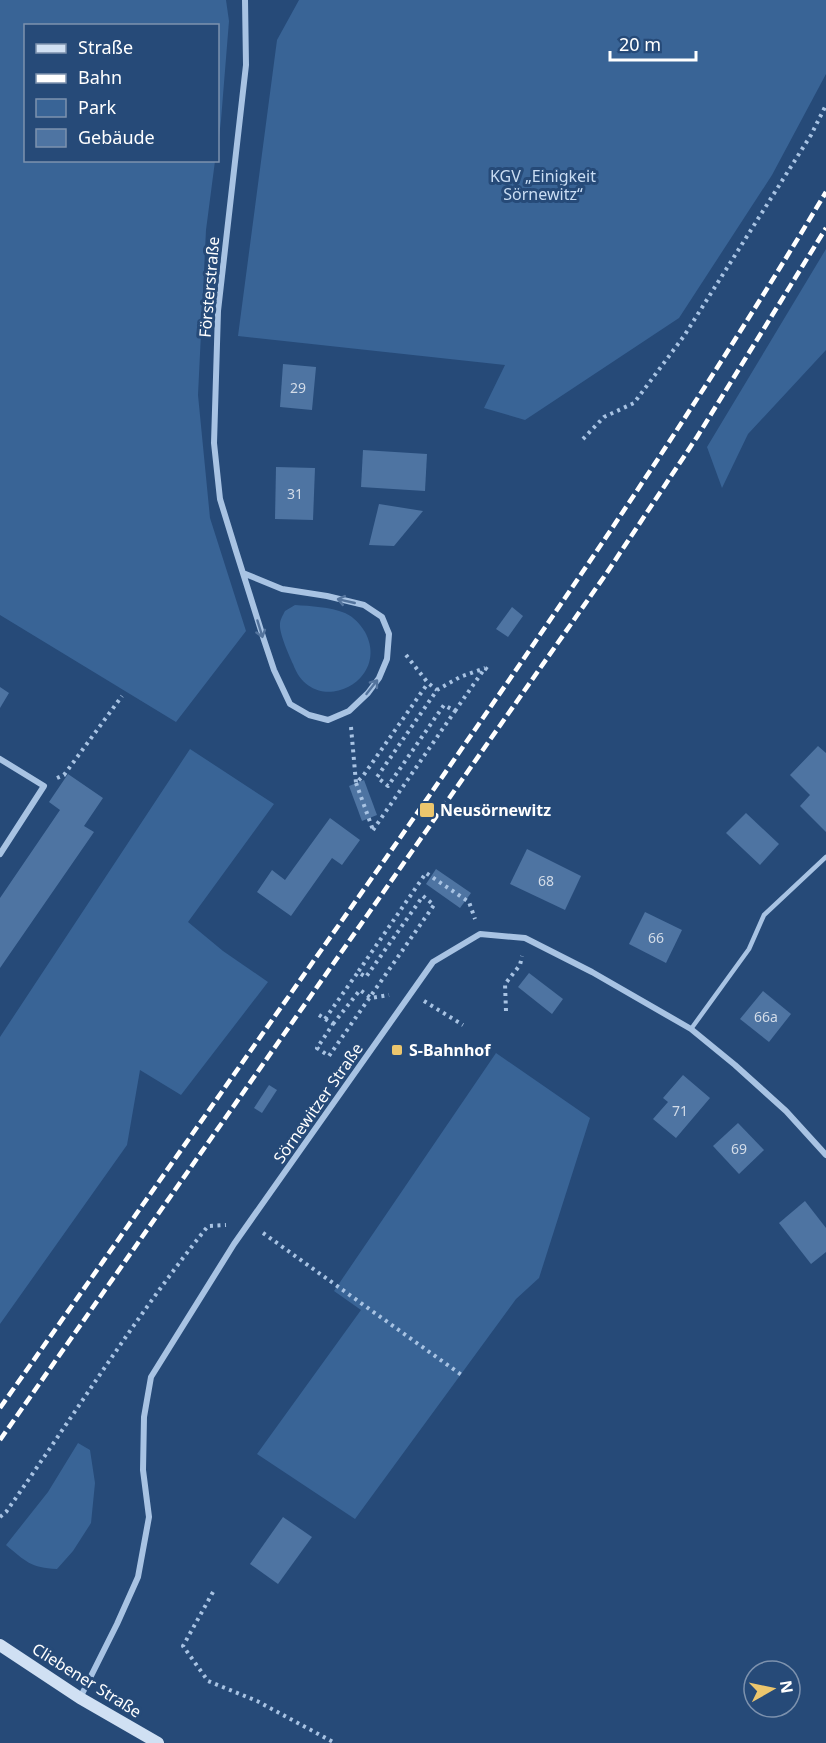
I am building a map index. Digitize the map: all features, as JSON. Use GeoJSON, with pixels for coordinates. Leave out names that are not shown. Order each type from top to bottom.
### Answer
{"type":"FeatureCollection","features":[{"type":"Feature","properties":{"kind":"street","name":"Försterstraße"},"geometry":{"type":"LineString","coordinates":[[245,0],[246,65],[218,311],[214,443],[220,499],[274,670],[290,704],[309,715],[328,720],[349,711]]}},
{"type":"Feature","properties":{"kind":"street"},"geometry":{"type":"LineString","coordinates":[[243,573],[282,589],[364,605],[382,617],[389,634],[387,659],[379,678],[368,693],[349,711]]}},
{"type":"Feature","properties":{"kind":"street"},"geometry":{"type":"LineString","coordinates":[[0,759],[44,786],[0,854]]}},
{"type":"Feature","properties":{"kind":"street","name":"Sörnewitzer Straße"},"geometry":{"type":"LineString","coordinates":[[80,1698],[138,1577],[149,1516],[143,1470],[144,1417],[151,1377],[234,1244],[433,962],[480,934],[525,938],[592,972],[691,1029],[786,1111],[826,1155]]}},
{"type":"Feature","properties":{"kind":"street","name":"Cliebener Straße"},"geometry":{"type":"LineString","coordinates":[[0,1645],[80,1698],[158,1743]]}},
{"type":"Feature","properties":{"kind":"lane"},"geometry":{"type":"LineString","coordinates":[[691,1029],[749,948],[764,915],[826,857]]}},
{"type":"Feature","properties":{"kind":"path"},"geometry":{"type":"LineString","coordinates":[[583,439],[604,417],[634,403],[684,336],[811,135],[826,105]]}},
{"type":"Feature","properties":{"kind":"path"},"geometry":{"type":"LineString","coordinates":[[389,634],[428,683],[437,690]]}},
{"type":"Feature","properties":{"kind":"path"},"geometry":{"type":"LineString","coordinates":[[349,711],[356,783],[372,830],[485,668]]}},
{"type":"Feature","properties":{"kind":"path"},"geometry":{"type":"LineString","coordinates":[[485,668],[491,672]]}},
{"type":"Feature","properties":{"kind":"path"},"geometry":{"type":"LineString","coordinates":[[455,711],[444,705],[388,786],[376,777],[437,690],[460,677],[485,668]]}},
{"type":"Feature","properties":{"kind":"path"},"geometry":{"type":"LineString","coordinates":[[356,783],[428,683]]}},
{"type":"Feature","properties":{"kind":"path"},"geometry":{"type":"LineString","coordinates":[[44,786],[64,775],[122,696]]}},
{"type":"Feature","properties":{"kind":"path"},"geometry":{"type":"LineString","coordinates":[[325,1019],[426,873],[469,902]]}},
{"type":"Feature","properties":{"kind":"path"},"geometry":{"type":"LineString","coordinates":[[358,972],[366,977],[423,897],[434,905],[371,998],[329,1056],[317,1048],[360,990],[371,998]]}},
{"type":"Feature","properties":{"kind":"path"},"geometry":{"type":"LineString","coordinates":[[506,1011],[505,984],[520,965],[525,938]]}},
{"type":"Feature","properties":{"kind":"path"},"geometry":{"type":"LineString","coordinates":[[412,993],[463,1026]]}},
{"type":"Feature","properties":{"kind":"path"},"geometry":{"type":"LineString","coordinates":[[319,1016],[333,1024]]}},
{"type":"Feature","properties":{"kind":"path"},"geometry":{"type":"LineString","coordinates":[[0,1517],[42,1462],[172,1270],[208,1226],[249,1223],[463,1376]]}},
{"type":"Feature","properties":{"kind":"path"},"geometry":{"type":"LineString","coordinates":[[213,1592],[183,1646],[208,1681],[257,1701],[335,1743]]}},
{"type":"Feature","properties":{"kind":"green space"},"geometry":{"type":"Polygon","coordinates":[[[0,0],[226,0],[229,21],[219,137],[219,24],[24,24],[24,162],[215,162],[206,230],[198,395],[210,518],[246,631],[176,722],[0,615],[0,0]]]}},
{"type":"Feature","properties":{"kind":"green space","name":"KGV „Einigkeit Sörnewitz“"},"geometry":{"type":"Polygon","coordinates":[[[299,0],[826,0],[826,74],[772,175],[679,318],[525,420],[484,408],[505,365],[238,336],[277,40],[299,0]]]}},
{"type":"Feature","properties":{"kind":"green space"},"geometry":{"type":"Polygon","coordinates":[[[826,249],[826,350],[748,434],[722,488],[707,447],[826,249]]]}},
{"type":"Feature","properties":{"kind":"green space"},"geometry":{"type":"Polygon","coordinates":[[[295,605],[320,607],[345,613],[365,632],[370,650],[368,666],[359,679],[347,688],[332,692],[316,690],[303,681],[289,655],[280,628],[280,621],[285,611],[295,605]]]}},
{"type":"Feature","properties":{"kind":"green space"},"geometry":{"type":"Polygon","coordinates":[[[190,749],[274,804],[188,922],[223,951],[268,982],[181,1095],[140,1070],[127,1145],[0,1324],[0,1037],[190,749]]]}},
{"type":"Feature","properties":{"kind":"green space"},"geometry":{"type":"Polygon","coordinates":[[[496,1053],[590,1118],[539,1278],[516,1299],[355,1519],[257,1454],[361,1310],[334,1291],[496,1053]]]}},
{"type":"Feature","properties":{"kind":"green space"},"geometry":{"type":"Polygon","coordinates":[[[78,1443],[90,1450],[95,1483],[91,1523],[73,1551],[57,1569],[34,1565],[6,1545],[48,1492],[78,1443]]]}},
{"type":"Feature","properties":{"kind":"building"},"geometry":{"type":"Polygon","coordinates":[[[283,364],[316,367],[312,410],[280,407],[283,364]]]}},
{"type":"Feature","properties":{"kind":"building"},"geometry":{"type":"Polygon","coordinates":[[[363,450],[427,454],[425,491],[361,487],[363,450]]]}},
{"type":"Feature","properties":{"kind":"building"},"geometry":{"type":"Polygon","coordinates":[[[276,467],[315,468],[313,520],[275,519],[276,467]]]}},
{"type":"Feature","properties":{"kind":"building"},"geometry":{"type":"Polygon","coordinates":[[[379,504],[423,511],[394,546],[369,545],[379,504]]]}},
{"type":"Feature","properties":{"kind":"building"},"geometry":{"type":"Polygon","coordinates":[[[512,607],[523,616],[508,637],[496,629],[512,607]]]}},
{"type":"Feature","properties":{"kind":"building"},"geometry":{"type":"Polygon","coordinates":[[[0,687],[9,693],[0,708],[0,687]]]}},
{"type":"Feature","properties":{"kind":"building"},"geometry":{"type":"Polygon","coordinates":[[[818,746],[826,753],[826,832],[800,806],[810,795],[790,775],[818,746]]]}},
{"type":"Feature","properties":{"kind":"building"},"geometry":{"type":"Polygon","coordinates":[[[68,774],[103,798],[84,826],[94,832],[0,968],[0,898],[60,810],[49,802],[68,774]]]}},
{"type":"Feature","properties":{"kind":"building"},"geometry":{"type":"Polygon","coordinates":[[[364,780],[377,815],[362,821],[349,786],[364,780]]]}},
{"type":"Feature","properties":{"kind":"building"},"geometry":{"type":"Polygon","coordinates":[[[746,813],[779,844],[760,865],[726,833],[746,813]]]}},
{"type":"Feature","properties":{"kind":"building"},"geometry":{"type":"Polygon","coordinates":[[[330,818],[360,840],[342,865],[332,858],[291,916],[257,892],[272,870],[285,880],[330,818]]]}},
{"type":"Feature","properties":{"kind":"building"},"geometry":{"type":"Polygon","coordinates":[[[527,849],[581,876],[565,910],[510,884],[527,849]]]}},
{"type":"Feature","properties":{"kind":"building"},"geometry":{"type":"Polygon","coordinates":[[[436,869],[471,893],[460,908],[426,884],[436,869]]]}},
{"type":"Feature","properties":{"kind":"building"},"geometry":{"type":"Polygon","coordinates":[[[645,912],[682,930],[666,963],[629,944],[645,912]]]}},
{"type":"Feature","properties":{"kind":"building"},"geometry":{"type":"Polygon","coordinates":[[[529,973],[563,999],[552,1014],[518,987],[529,973]]]}},
{"type":"Feature","properties":{"kind":"building"},"geometry":{"type":"Polygon","coordinates":[[[763,991],[791,1014],[769,1042],[740,1019],[763,991]]]}},
{"type":"Feature","properties":{"kind":"building"},"geometry":{"type":"Polygon","coordinates":[[[683,1075],[710,1098],[676,1138],[653,1119],[668,1102],[663,1098],[683,1075]]]}},
{"type":"Feature","properties":{"kind":"building"},"geometry":{"type":"Polygon","coordinates":[[[269,1085],[277,1090],[262,1113],[254,1108],[269,1085]]]}},
{"type":"Feature","properties":{"kind":"building"},"geometry":{"type":"Polygon","coordinates":[[[738,1123],[764,1150],[739,1174],[713,1146],[738,1123]]]}},
{"type":"Feature","properties":{"kind":"building"},"geometry":{"type":"Polygon","coordinates":[[[805,1201],[826,1228],[826,1252],[811,1264],[779,1223],[805,1201]]]}},
{"type":"Feature","properties":{"kind":"building"},"geometry":{"type":"Polygon","coordinates":[[[283,1517],[312,1537],[278,1584],[250,1564],[283,1517]]]}},
{"type":"Feature","properties":{"kind":"railway"},"geometry":{"type":"LineString","coordinates":[[0,1408],[386,858],[556,611],[667,446],[826,192]]}},
{"type":"Feature","properties":{"kind":"railway"},"geometry":{"type":"LineString","coordinates":[[0,1440],[606,574],[697,437],[826,228]]}},
{"type":"Feature","properties":{"kind":"place","name":"Neusörnewitz"},"geometry":{"type":"Point","coordinates":[427,810]}},
{"type":"Feature","properties":{"kind":"place","name":"S-Bahnhof"},"geometry":{"type":"Point","coordinates":[397,1050]}}]}
